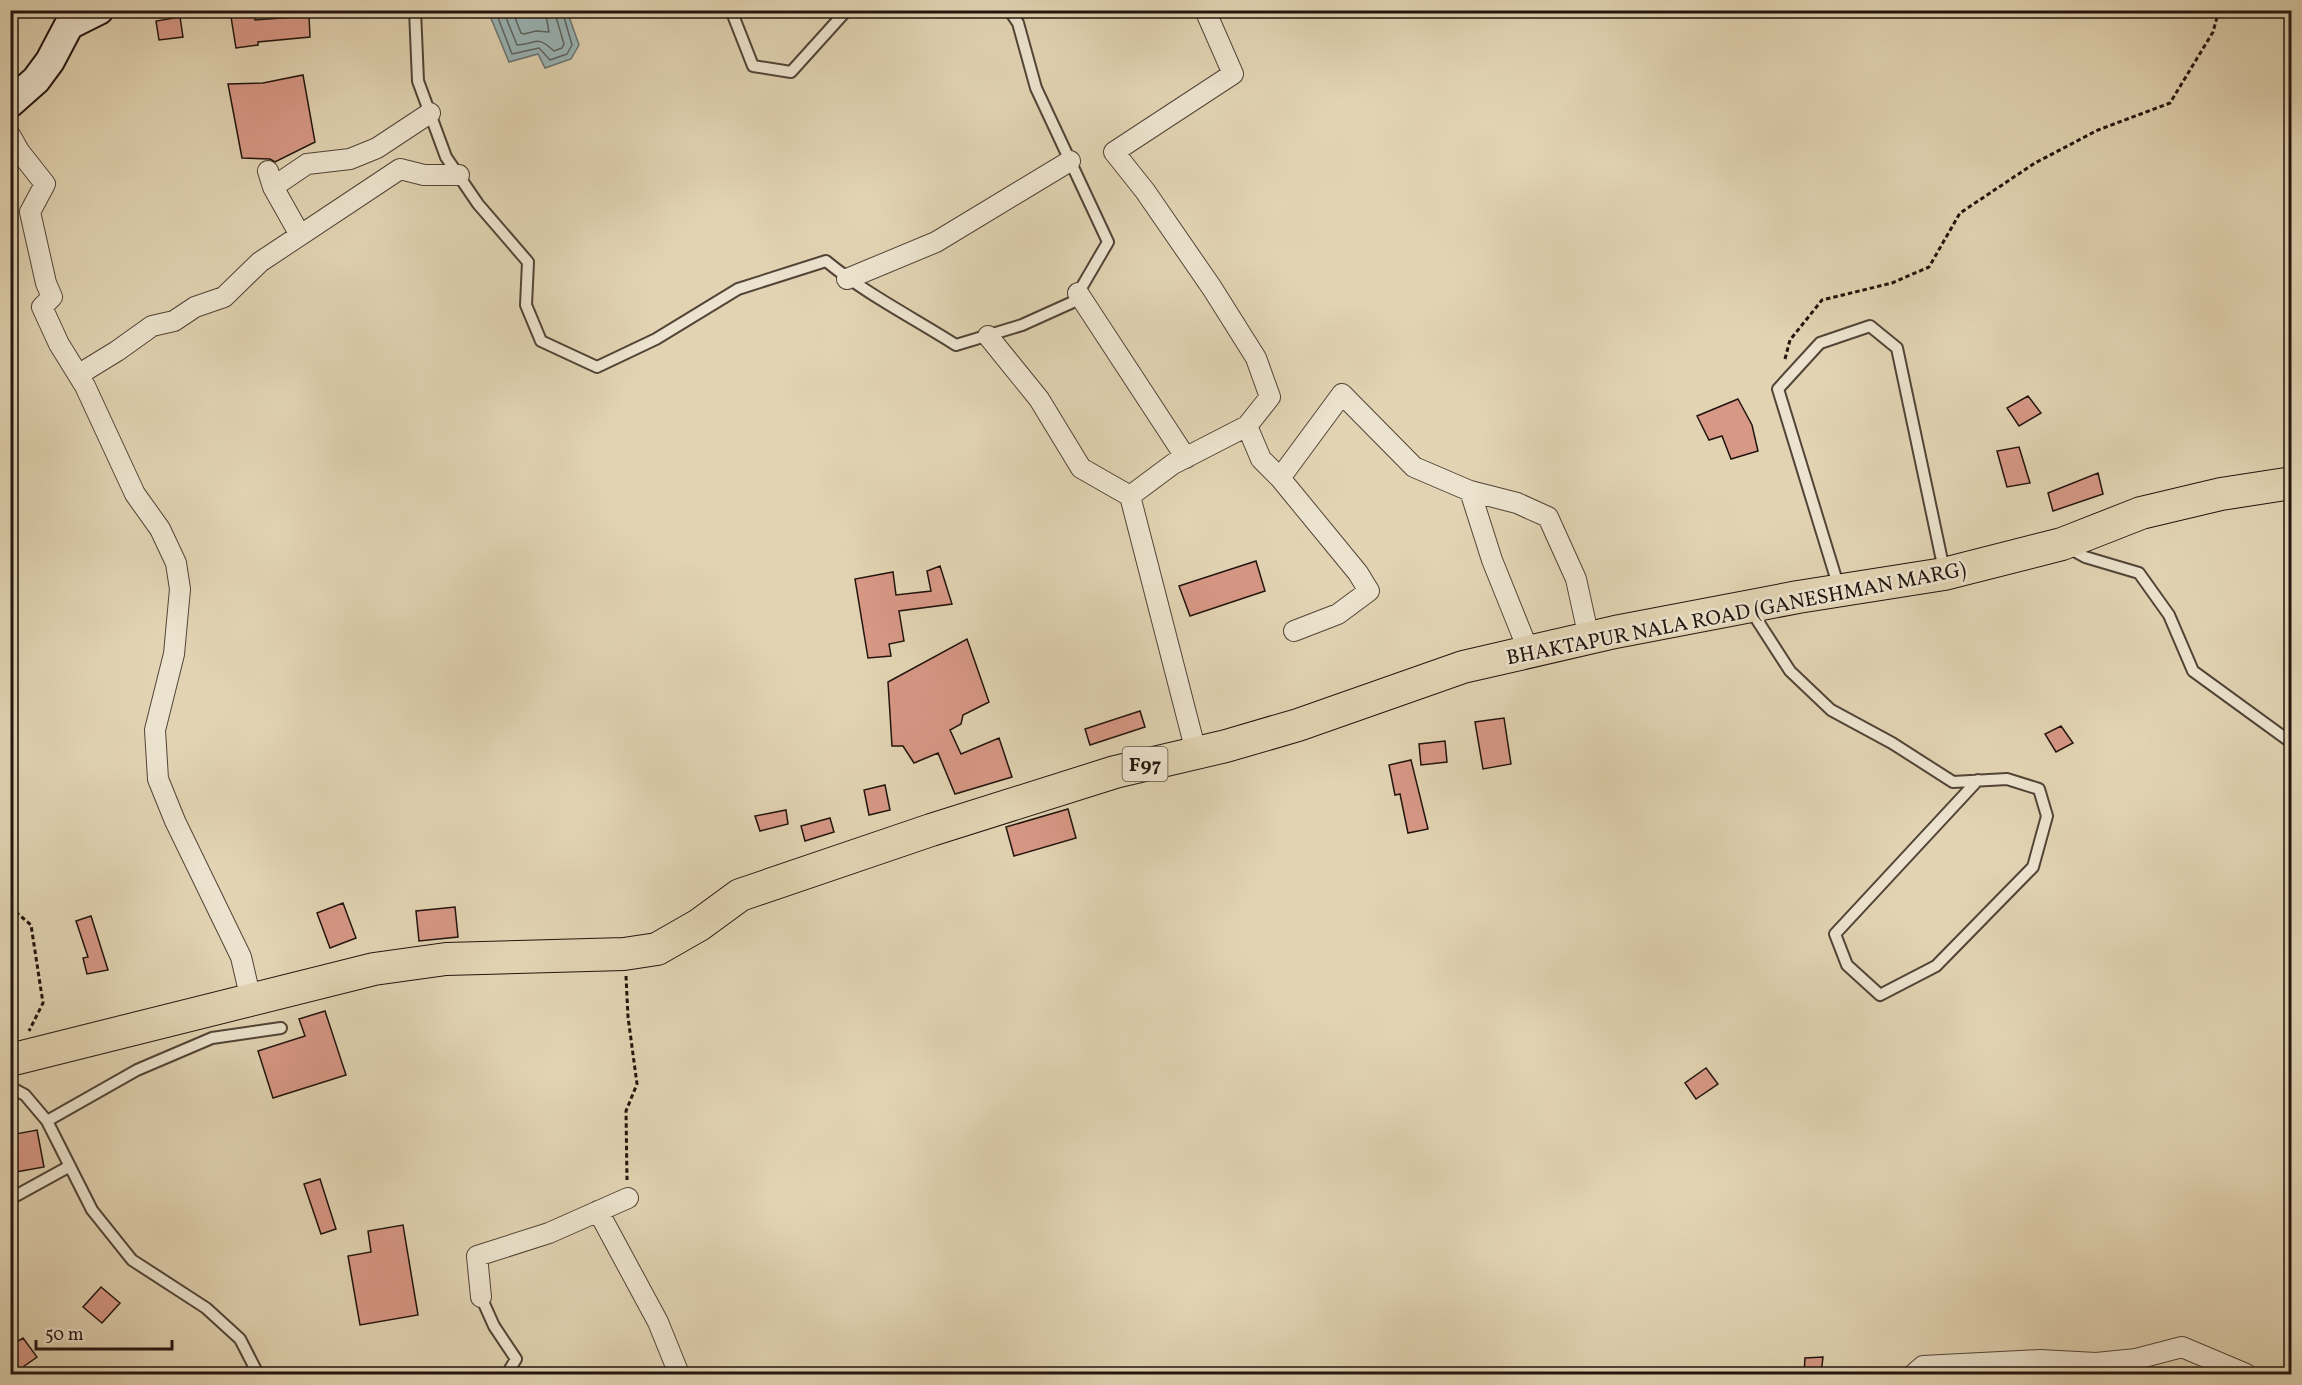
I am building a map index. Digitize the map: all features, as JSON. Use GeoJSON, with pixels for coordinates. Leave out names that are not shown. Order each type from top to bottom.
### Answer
{"type":"FeatureCollection","features":[{"type":"Feature","properties":{"kind":"main road"},"geometry":{"type":"LineString","coordinates":[[10,103],[36,80],[50,61],[67,18],[99,10]]}},
{"type":"Feature","properties":{"kind":"main road","name":"BHAKTAPUR NALA ROAD (GANESHMAN MARG)"},"geometry":{"type":"LineString","coordinates":[[12,1069],[251,1000],[374,969],[447,959],[624,954],[657,949],[699,925],[740,895],[931,830],[1115,772],[1227,746],[1298,725],[1463,667],[1589,638],[1748,606],[1944,574],[2061,544],[2141,513],[2221,494],[2292,483]]}},
{"type":"Feature","properties":{"kind":"street"},"geometry":{"type":"LineString","coordinates":[[1130,496],[1173,464],[1247,426],[1270,397],[1256,358],[1145,191],[1114,152],[1233,74],[1205,10]]}},
{"type":"Feature","properties":{"kind":"street"},"geometry":{"type":"LineString","coordinates":[[300,235],[271,179],[307,164],[350,159],[377,148],[430,113]]}},
{"type":"Feature","properties":{"kind":"street"},"geometry":{"type":"LineString","coordinates":[[10,135],[19,151],[45,184],[30,212],[46,283],[52,297],[42,307],[135,494],[160,529],[176,563],[180,589],[174,654],[155,730],[158,779],[175,821],[241,957],[251,1000]]}},
{"type":"Feature","properties":{"kind":"street"},"geometry":{"type":"LineString","coordinates":[[847,279],[936,242],[1070,161]]}},
{"type":"Feature","properties":{"kind":"street"},"geometry":{"type":"LineString","coordinates":[[76,373],[86,370],[117,351],[152,326],[174,321],[195,307],[224,297],[260,262],[400,169],[424,175],[459,175]]}},
{"type":"Feature","properties":{"kind":"street"},"geometry":{"type":"LineString","coordinates":[[1078,293],[1186,458]]}},
{"type":"Feature","properties":{"kind":"street"},"geometry":{"type":"LineString","coordinates":[[988,336],[1039,399],[1081,468],[1130,496],[1196,752]]}},
{"type":"Feature","properties":{"kind":"street"},"geometry":{"type":"LineString","coordinates":[[1280,478],[1342,394],[1414,467],[1470,491],[1517,503],[1548,517],[1576,579],[1589,638]]}},
{"type":"Feature","properties":{"kind":"street"},"geometry":{"type":"LineString","coordinates":[[1247,426],[1261,459],[1280,478],[1358,573],[1369,591],[1338,614],[1294,631]]}},
{"type":"Feature","properties":{"kind":"street"},"geometry":{"type":"LineString","coordinates":[[1470,491],[1492,560],[1529,652]]}},
{"type":"Feature","properties":{"kind":"street"},"geometry":{"type":"LineString","coordinates":[[481,1298],[477,1256],[549,1233],[628,1198]]}},
{"type":"Feature","properties":{"kind":"street"},"geometry":{"type":"LineString","coordinates":[[598,1211],[658,1323],[680,1374]]}},
{"type":"Feature","properties":{"kind":"street"},"geometry":{"type":"LineString","coordinates":[[1914,1374],[1923,1366],[2040,1360],[2096,1363],[2136,1359],[2182,1347],[2246,1374]]}},
{"type":"Feature","properties":{"kind":"lane"},"geometry":{"type":"LineString","coordinates":[[415,10],[418,81],[446,157],[478,204],[528,262],[526,305],[541,341],[597,367],[656,339],[738,289],[826,261],[847,279],[956,345],[1022,325],[1073,302],[1108,242],[1036,88],[1018,23],[1010,10]]}},
{"type":"Feature","properties":{"kind":"lane"},"geometry":{"type":"LineString","coordinates":[[731,10],[753,66],[790,72],[847,10]]}},
{"type":"Feature","properties":{"kind":"lane"},"geometry":{"type":"LineString","coordinates":[[1841,592],[1778,389],[1820,343],[1870,326],[1897,348],[1944,574]]}},
{"type":"Feature","properties":{"kind":"lane"},"geometry":{"type":"LineString","coordinates":[[2061,544],[2085,557],[2139,573],[2169,615],[2193,671],[2292,742]]}},
{"type":"Feature","properties":{"kind":"lane"},"geometry":{"type":"LineString","coordinates":[[1748,606],[1790,670],[1831,710],[1892,743],[1953,782],[1978,780],[2007,779],[2039,789],[2047,816],[2033,867],[1936,966],[1880,995],[1848,965],[1835,934],[1978,780]]}},
{"type":"Feature","properties":{"kind":"lane"},"geometry":{"type":"LineString","coordinates":[[47,1121],[137,1070],[212,1038],[281,1028]]}},
{"type":"Feature","properties":{"kind":"lane"},"geometry":{"type":"LineString","coordinates":[[12,1069],[25,1095],[47,1121],[92,1210],[132,1260],[206,1308],[240,1339],[258,1374]]}},
{"type":"Feature","properties":{"kind":"lane"},"geometry":{"type":"LineString","coordinates":[[10,1198],[70,1166]]}},
{"type":"Feature","properties":{"kind":"lane"},"geometry":{"type":"LineString","coordinates":[[481,1298],[494,1326],[516,1359],[507,1374]]}},
{"type":"Feature","properties":{"kind":"path"},"geometry":{"type":"LineString","coordinates":[[1778,389],[1790,340],[1822,300],[1892,283],[1929,267],[1960,213],[2035,163],[2087,135],[2170,103],[2213,32],[2218,10]]}},
{"type":"Feature","properties":{"kind":"path"},"geometry":{"type":"LineString","coordinates":[[10,908],[31,925],[43,1003],[12,1069]]}},
{"type":"Feature","properties":{"kind":"path"},"geometry":{"type":"LineString","coordinates":[[624,954],[628,1017],[637,1084],[626,1112],[628,1198]]}},
{"type":"Feature","properties":{"kind":"water"},"geometry":{"type":"Polygon","coordinates":[[[488,11],[567,11],[579,45],[571,59],[545,68],[538,54],[509,62],[488,11]]]}},
{"type":"Feature","properties":{"kind":"building"},"geometry":{"type":"Polygon","coordinates":[[[254,14],[255,20],[309,16],[310,37],[258,42],[258,45],[236,48],[231,17],[254,14]]]}},
{"type":"Feature","properties":{"kind":"building"},"geometry":{"type":"Polygon","coordinates":[[[180,17],[183,37],[159,40],[156,21],[180,17]]]}},
{"type":"Feature","properties":{"kind":"building"},"geometry":{"type":"Polygon","coordinates":[[[303,75],[315,142],[275,162],[270,159],[242,158],[228,84],[263,83],[303,75]]]}},
{"type":"Feature","properties":{"kind":"building"},"geometry":{"type":"Polygon","coordinates":[[[2028,396],[2041,413],[2019,426],[2007,408],[2028,396]]]}},
{"type":"Feature","properties":{"kind":"building"},"geometry":{"type":"Polygon","coordinates":[[[1738,399],[1752,425],[1758,451],[1731,459],[1722,436],[1709,440],[1697,416],[1738,399]]]}},
{"type":"Feature","properties":{"kind":"building"},"geometry":{"type":"Polygon","coordinates":[[[2019,447],[2030,483],[2007,487],[1997,451],[2019,447]]]}},
{"type":"Feature","properties":{"kind":"building"},"geometry":{"type":"Polygon","coordinates":[[[2098,473],[2103,494],[2053,511],[2048,493],[2098,473]]]}},
{"type":"Feature","properties":{"kind":"building"},"geometry":{"type":"Polygon","coordinates":[[[1256,561],[1265,591],[1190,616],[1179,586],[1256,561]]]}},
{"type":"Feature","properties":{"kind":"building"},"geometry":{"type":"Polygon","coordinates":[[[940,566],[952,604],[899,611],[904,641],[889,644],[891,656],[868,658],[855,579],[893,572],[896,595],[931,591],[927,571],[940,566]]]}},
{"type":"Feature","properties":{"kind":"building"},"geometry":{"type":"Polygon","coordinates":[[[967,639],[989,702],[963,715],[961,724],[950,730],[961,754],[999,738],[1012,777],[955,794],[938,753],[914,763],[903,746],[892,746],[888,682],[967,639]]]}},
{"type":"Feature","properties":{"kind":"building"},"geometry":{"type":"Polygon","coordinates":[[[1140,711],[1145,727],[1090,745],[1085,729],[1140,711]]]}},
{"type":"Feature","properties":{"kind":"building"},"geometry":{"type":"Polygon","coordinates":[[[1504,718],[1511,764],[1483,769],[1475,722],[1504,718]]]}},
{"type":"Feature","properties":{"kind":"building"},"geometry":{"type":"Polygon","coordinates":[[[2061,726],[2073,743],[2056,752],[2045,734],[2061,726]]]}},
{"type":"Feature","properties":{"kind":"building"},"geometry":{"type":"Polygon","coordinates":[[[1445,741],[1447,762],[1421,765],[1419,744],[1445,741]]]}},
{"type":"Feature","properties":{"kind":"building"},"geometry":{"type":"Polygon","coordinates":[[[1411,760],[1428,829],[1408,833],[1400,794],[1395,795],[1389,765],[1411,760]]]}},
{"type":"Feature","properties":{"kind":"building"},"geometry":{"type":"Polygon","coordinates":[[[885,785],[890,810],[869,815],[864,790],[885,785]]]}},
{"type":"Feature","properties":{"kind":"building"},"geometry":{"type":"Polygon","coordinates":[[[1068,809],[1076,838],[1014,856],[1006,827],[1068,809]]]}},
{"type":"Feature","properties":{"kind":"building"},"geometry":{"type":"Polygon","coordinates":[[[786,810],[788,824],[760,831],[755,816],[786,810]]]}},
{"type":"Feature","properties":{"kind":"building"},"geometry":{"type":"Polygon","coordinates":[[[830,818],[834,832],[805,841],[801,826],[830,818]]]}},
{"type":"Feature","properties":{"kind":"building"},"geometry":{"type":"Polygon","coordinates":[[[343,903],[356,938],[330,948],[317,913],[343,903]]]}},
{"type":"Feature","properties":{"kind":"building"},"geometry":{"type":"Polygon","coordinates":[[[455,907],[458,937],[419,941],[416,911],[455,907]]]}},
{"type":"Feature","properties":{"kind":"building"},"geometry":{"type":"Polygon","coordinates":[[[91,916],[108,970],[87,974],[83,958],[88,957],[76,921],[91,916]]]}},
{"type":"Feature","properties":{"kind":"building"},"geometry":{"type":"Polygon","coordinates":[[[325,1011],[346,1075],[273,1098],[258,1051],[305,1036],[299,1019],[325,1011]]]}},
{"type":"Feature","properties":{"kind":"building"},"geometry":{"type":"Polygon","coordinates":[[[1706,1068],[1718,1084],[1696,1099],[1685,1083],[1706,1068]]]}},
{"type":"Feature","properties":{"kind":"building"},"geometry":{"type":"Polygon","coordinates":[[[37,1130],[44,1167],[10,1173],[10,1135],[37,1130]]]}},
{"type":"Feature","properties":{"kind":"building"},"geometry":{"type":"Polygon","coordinates":[[[320,1179],[336,1229],[321,1234],[304,1184],[320,1179]]]}},
{"type":"Feature","properties":{"kind":"building"},"geometry":{"type":"Polygon","coordinates":[[[403,1225],[418,1315],[360,1325],[348,1256],[371,1252],[368,1231],[403,1225]]]}},
{"type":"Feature","properties":{"kind":"building"},"geometry":{"type":"Polygon","coordinates":[[[101,1287],[120,1303],[102,1323],[83,1307],[101,1287]]]}},
{"type":"Feature","properties":{"kind":"building"},"geometry":{"type":"Polygon","coordinates":[[[23,1338],[37,1357],[20,1369],[10,1356],[10,1346],[23,1338]]]}},
{"type":"Feature","properties":{"kind":"building"},"geometry":{"type":"Polygon","coordinates":[[[1823,1357],[1821,1374],[1804,1374],[1805,1358],[1823,1357]]]}}]}
